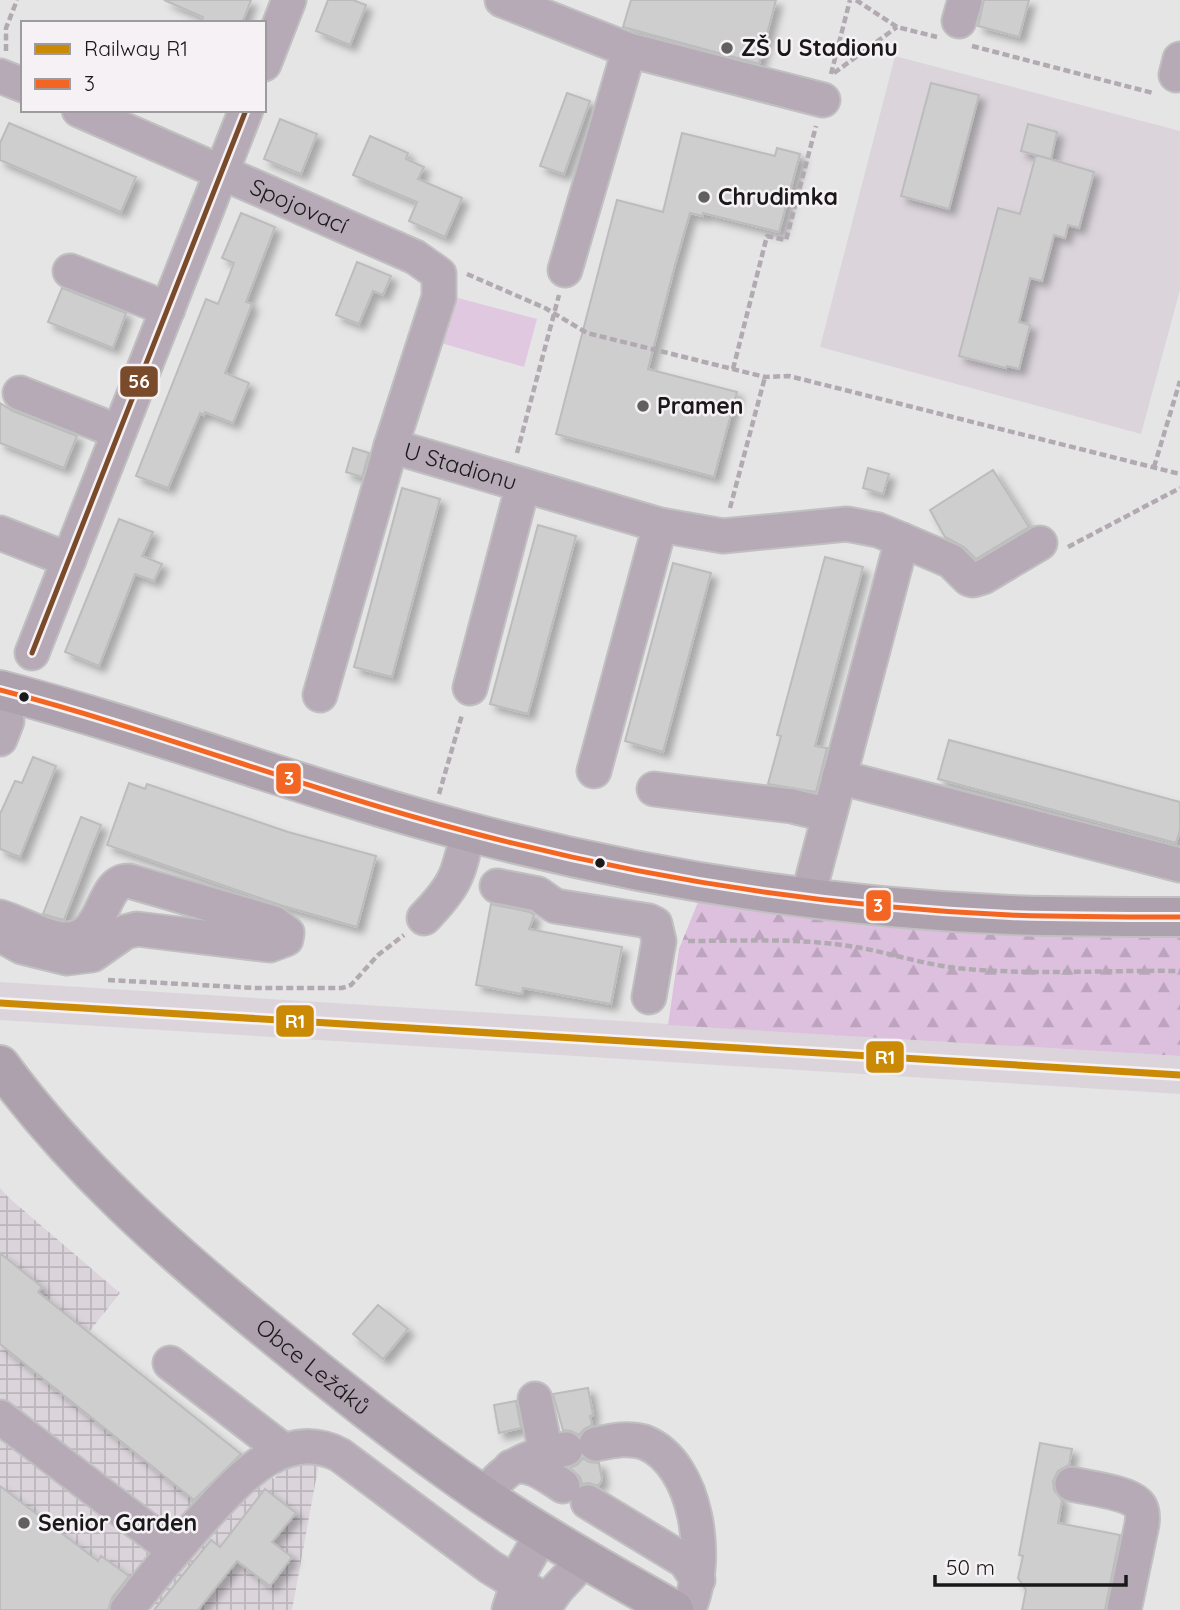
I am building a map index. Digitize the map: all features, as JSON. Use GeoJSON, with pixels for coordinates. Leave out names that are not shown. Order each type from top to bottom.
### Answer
{"type":"FeatureCollection","features":[{"type":"Feature","properties":{"kind":"main road"},"geometry":{"type":"LineString","coordinates":[[16,660],[81,711],[271,774],[468,832],[604,863],[645,872],[808,896],[1009,915],[1180,917]]}},
{"type":"Feature","properties":{"kind":"main road"},"geometry":{"type":"LineString","coordinates":[[3,717],[81,711]]}},
{"type":"Feature","properties":{"kind":"main road","name":"Obce Ležáků"},"geometry":{"type":"LineString","coordinates":[[0,1065],[74,1156],[170,1249],[365,1408],[542,1534],[674,1610]]}},
{"type":"Feature","properties":{"kind":"street"},"geometry":{"type":"LineString","coordinates":[[266,59],[289,0]]}},
{"type":"Feature","properties":{"kind":"street"},"geometry":{"type":"LineString","coordinates":[[502,0],[629,50],[823,100]]}},
{"type":"Feature","properties":{"kind":"street"},"geometry":{"type":"LineString","coordinates":[[565,270],[629,50]]}},
{"type":"Feature","properties":{"kind":"street"},"geometry":{"type":"LineString","coordinates":[[4,65],[21,83]]}},
{"type":"Feature","properties":{"kind":"street","name":"Spojovací"},"geometry":{"type":"LineString","coordinates":[[84,112],[415,257],[439,274]]}},
{"type":"Feature","properties":{"kind":"street"},"geometry":{"type":"LineString","coordinates":[[16,660],[69,560],[245,112]]}},
{"type":"Feature","properties":{"kind":"street"},"geometry":{"type":"LineString","coordinates":[[70,271],[168,309]]}},
{"type":"Feature","properties":{"kind":"street","name":"U Stadionu"},"geometry":{"type":"LineString","coordinates":[[439,274],[439,297],[391,446],[660,525],[723,536],[847,524],[878,530],[951,561],[965,577],[973,580],[983,577],[1038,544]]}},
{"type":"Feature","properties":{"kind":"street"},"geometry":{"type":"LineString","coordinates":[[20,393],[120,432]]}},
{"type":"Feature","properties":{"kind":"street"},"geometry":{"type":"LineString","coordinates":[[320,695],[391,446]]}},
{"type":"Feature","properties":{"kind":"street"},"geometry":{"type":"LineString","coordinates":[[470,688],[516,483]]}},
{"type":"Feature","properties":{"kind":"street"},"geometry":{"type":"LineString","coordinates":[[594,771],[660,525]]}},
{"type":"Feature","properties":{"kind":"street"},"geometry":{"type":"LineString","coordinates":[[0,533],[69,560]]}},
{"type":"Feature","properties":{"kind":"street"},"geometry":{"type":"LineString","coordinates":[[808,896],[902,540]]}},
{"type":"Feature","properties":{"kind":"street"},"geometry":{"type":"LineString","coordinates":[[839,777],[1180,865]]}},
{"type":"Feature","properties":{"kind":"street"},"geometry":{"type":"LineString","coordinates":[[654,789],[793,806],[829,815]]}},
{"type":"Feature","properties":{"kind":"street"},"geometry":{"type":"LineString","coordinates":[[424,918],[456,879],[468,832]]}},
{"type":"Feature","properties":{"kind":"street"},"geometry":{"type":"LineString","coordinates":[[597,913],[604,863]]}},
{"type":"Feature","properties":{"kind":"street"},"geometry":{"type":"LineString","coordinates":[[0,917],[52,936],[71,939],[83,934],[96,922],[114,886],[120,881],[129,881],[274,923],[287,933],[282,942],[270,945],[131,929],[92,955],[74,959],[22,947],[0,935]]}},
{"type":"Feature","properties":{"kind":"street"},"geometry":{"type":"LineString","coordinates":[[498,886],[538,894],[555,906],[652,922],[657,927],[659,940],[649,997]]}},
{"type":"Feature","properties":{"kind":"street"},"geometry":{"type":"LineString","coordinates":[[170,1363],[284,1451]]}},
{"type":"Feature","properties":{"kind":"street"},"geometry":{"type":"LineString","coordinates":[[536,1399],[569,1449]]}},
{"type":"Feature","properties":{"kind":"street"},"geometry":{"type":"LineString","coordinates":[[0,1417],[174,1550]]}},
{"type":"Feature","properties":{"kind":"street"},"geometry":{"type":"LineString","coordinates":[[484,1495],[496,1479],[511,1467],[569,1449],[637,1440],[656,1449],[670,1462],[685,1485],[693,1508],[697,1534],[693,1595]]}},
{"type":"Feature","properties":{"kind":"street"},"geometry":{"type":"LineString","coordinates":[[127,1610],[174,1550],[244,1475],[284,1451],[304,1446],[317,1446],[340,1455],[494,1570],[513,1597],[545,1606],[585,1559]]}},
{"type":"Feature","properties":{"kind":"street"},"geometry":{"type":"LineString","coordinates":[[511,1467],[522,1465],[533,1468],[685,1561],[693,1595]]}},
{"type":"Feature","properties":{"kind":"street"},"geometry":{"type":"LineString","coordinates":[[1072,1484],[1127,1497],[1139,1504],[1142,1524],[1124,1610]]}},
{"type":"Feature","properties":{"kind":"street"},"geometry":{"type":"LineString","coordinates":[[513,1597],[530,1553],[542,1534]]}},
{"type":"Feature","properties":{"kind":"path"},"geometry":{"type":"LineString","coordinates":[[4,65],[5,28],[17,0]]}},
{"type":"Feature","properties":{"kind":"path"},"geometry":{"type":"LineString","coordinates":[[850,0],[830,75],[897,27]]}},
{"type":"Feature","properties":{"kind":"path"},"geometry":{"type":"LineString","coordinates":[[856,0],[897,27],[958,26],[1171,76]]}},
{"type":"Feature","properties":{"kind":"path"},"geometry":{"type":"LineString","coordinates":[[733,369],[767,236],[786,240],[823,100]]}},
{"type":"Feature","properties":{"kind":"path"},"geometry":{"type":"LineString","coordinates":[[516,483],[565,270]]}},
{"type":"Feature","properties":{"kind":"path"},"geometry":{"type":"LineString","coordinates":[[439,274],[461,272],[554,313],[587,333],[765,377],[789,376],[1180,474]]}},
{"type":"Feature","properties":{"kind":"path"},"geometry":{"type":"LineString","coordinates":[[723,536],[765,377]]}},
{"type":"Feature","properties":{"kind":"path"},"geometry":{"type":"LineString","coordinates":[[1154,468],[1180,381]]}},
{"type":"Feature","properties":{"kind":"path"},"geometry":{"type":"LineString","coordinates":[[1038,544],[1044,559],[1180,488]]}},
{"type":"Feature","properties":{"kind":"path"},"geometry":{"type":"LineString","coordinates":[[439,794],[470,688]]}},
{"type":"Feature","properties":{"kind":"path"},"geometry":{"type":"LineString","coordinates":[[100,979],[255,988],[342,988],[351,985],[378,956],[424,918]]}},
{"type":"Feature","properties":{"kind":"path"},"geometry":{"type":"LineString","coordinates":[[659,940],[822,943],[925,964],[992,971],[1180,971]]}},
{"type":"Feature","properties":{"kind":"shaded area"},"geometry":{"type":"Polygon","coordinates":[[[895,56],[1180,131],[1180,290],[1141,434],[820,347],[895,56]]]}},
{"type":"Feature","properties":{"kind":"shaded area"},"geometry":{"type":"Polygon","coordinates":[[[454,297],[537,319],[524,367],[441,343],[454,297]]]}},
{"type":"Feature","properties":{"kind":"shaded area"},"geometry":{"type":"Polygon","coordinates":[[[0,982],[1180,1056],[1180,1094],[0,1020],[0,982]]]}},
{"type":"Feature","properties":{"kind":"shaded area"},"geometry":{"type":"Polygon","coordinates":[[[0,1188],[120,1293],[89,1332],[274,1479],[287,1464],[319,1463],[292,1610],[0,1610],[0,1188]]]}},
{"type":"Feature","properties":{"kind":"green space"},"geometry":{"type":"Polygon","coordinates":[[[700,897],[910,929],[1180,936],[1180,1056],[668,1025],[679,949],[700,897]]]}},
{"type":"Feature","properties":{"kind":"building"},"geometry":{"type":"Polygon","coordinates":[[[164,0],[251,0],[243,21],[202,21],[203,17],[164,0]]]}},
{"type":"Feature","properties":{"kind":"building"},"geometry":{"type":"Polygon","coordinates":[[[328,0],[353,0],[366,5],[350,45],[316,31],[328,0]]]}},
{"type":"Feature","properties":{"kind":"building","name":"ZŠ U Stadionu"},"geometry":{"type":"Polygon","coordinates":[[[631,0],[776,0],[759,64],[623,27],[631,0]]]}},
{"type":"Feature","properties":{"kind":"building"},"geometry":{"type":"Polygon","coordinates":[[[984,0],[1029,0],[1019,37],[978,26],[984,0]]]}},
{"type":"Feature","properties":{"kind":"building"},"geometry":{"type":"Polygon","coordinates":[[[931,83],[979,95],[949,209],[901,196],[931,83]]]}},
{"type":"Feature","properties":{"kind":"building"},"geometry":{"type":"Polygon","coordinates":[[[567,93],[590,101],[564,174],[540,166],[567,93]]]}},
{"type":"Feature","properties":{"kind":"building"},"geometry":{"type":"Polygon","coordinates":[[[280,119],[317,134],[301,174],[264,159],[280,119]]]}},
{"type":"Feature","properties":{"kind":"building"},"geometry":{"type":"Polygon","coordinates":[[[9,123],[136,177],[121,212],[0,160],[0,143],[9,123]]]}},
{"type":"Feature","properties":{"kind":"building"},"geometry":{"type":"Polygon","coordinates":[[[1028,124],[1057,132],[1051,159],[1021,151],[1028,124]]]}},
{"type":"Feature","properties":{"kind":"building"},"geometry":{"type":"Polygon","coordinates":[[[682,133],[775,156],[777,148],[800,154],[779,232],[703,213],[703,216],[690,213],[675,265],[648,369],[737,392],[714,477],[556,434],[617,200],[663,212],[682,133]]]}},
{"type":"Feature","properties":{"kind":"building"},"geometry":{"type":"Polygon","coordinates":[[[370,136],[408,153],[406,159],[424,167],[418,179],[462,198],[445,237],[409,221],[417,202],[353,175],[370,136]]]}},
{"type":"Feature","properties":{"kind":"building"},"geometry":{"type":"Polygon","coordinates":[[[1036,155],[1094,172],[1079,228],[1068,225],[1065,238],[1054,235],[1042,281],[1030,278],[1019,322],[1030,325],[1019,369],[959,356],[998,208],[1020,214],[1036,155]]]}},
{"type":"Feature","properties":{"kind":"building"},"geometry":{"type":"Polygon","coordinates":[[[241,213],[275,227],[246,302],[252,304],[225,373],[249,383],[233,423],[205,412],[204,415],[200,413],[168,488],[136,476],[206,299],[218,304],[234,263],[222,258],[241,213]]]}},
{"type":"Feature","properties":{"kind":"building"},"geometry":{"type":"Polygon","coordinates":[[[357,262],[391,276],[383,295],[373,291],[359,324],[336,315],[357,262]]]}},
{"type":"Feature","properties":{"kind":"building"},"geometry":{"type":"Polygon","coordinates":[[[62,288],[126,313],[113,348],[48,322],[62,288]]]}},
{"type":"Feature","properties":{"kind":"building"},"geometry":{"type":"Polygon","coordinates":[[[0,403],[13,411],[77,436],[64,468],[0,443],[0,403]]]}},
{"type":"Feature","properties":{"kind":"building"},"geometry":{"type":"Polygon","coordinates":[[[353,448],[369,453],[362,477],[346,472],[353,448]]]}},
{"type":"Feature","properties":{"kind":"building"},"geometry":{"type":"Polygon","coordinates":[[[868,468],[889,474],[883,494],[863,488],[868,468]]]}},
{"type":"Feature","properties":{"kind":"building"},"geometry":{"type":"Polygon","coordinates":[[[993,470],[1029,527],[976,559],[964,547],[945,537],[930,510],[993,470]]]}},
{"type":"Feature","properties":{"kind":"building"},"geometry":{"type":"Polygon","coordinates":[[[402,488],[440,499],[392,677],[354,667],[402,488]]]}},
{"type":"Feature","properties":{"kind":"building"},"geometry":{"type":"Polygon","coordinates":[[[119,519],[153,532],[142,556],[162,564],[154,581],[135,574],[99,666],[65,652],[119,519]]]}},
{"type":"Feature","properties":{"kind":"building"},"geometry":{"type":"Polygon","coordinates":[[[538,525],[576,536],[528,714],[490,704],[538,525]]]}},
{"type":"Feature","properties":{"kind":"building"},"geometry":{"type":"Polygon","coordinates":[[[825,557],[863,567],[815,746],[827,748],[816,792],[768,784],[781,736],[777,735],[825,557]]]}},
{"type":"Feature","properties":{"kind":"building"},"geometry":{"type":"Polygon","coordinates":[[[673,563],[711,573],[663,752],[625,741],[673,563]]]}},
{"type":"Feature","properties":{"kind":"building"},"geometry":{"type":"Polygon","coordinates":[[[949,740],[1180,802],[1180,830],[1176,843],[938,779],[949,740]]]}},
{"type":"Feature","properties":{"kind":"building"},"geometry":{"type":"Polygon","coordinates":[[[33,757],[56,766],[20,857],[0,849],[0,814],[15,781],[22,783],[33,757]]]}},
{"type":"Feature","properties":{"kind":"building"},"geometry":{"type":"Polygon","coordinates":[[[129,783],[145,789],[147,784],[288,832],[376,856],[357,927],[283,906],[107,845],[129,783]]]}},
{"type":"Feature","properties":{"kind":"building"},"geometry":{"type":"Polygon","coordinates":[[[81,817],[101,825],[64,920],[43,914],[81,817]]]}},
{"type":"Feature","properties":{"kind":"building"},"geometry":{"type":"Polygon","coordinates":[[[491,904],[530,912],[534,915],[529,929],[622,947],[611,1004],[523,988],[522,994],[476,985],[491,904]]]}},
{"type":"Feature","properties":{"kind":"building"},"geometry":{"type":"Polygon","coordinates":[[[0,1253],[42,1287],[38,1292],[241,1454],[194,1500],[0,1344],[0,1253]]]}},
{"type":"Feature","properties":{"kind":"building"},"geometry":{"type":"Polygon","coordinates":[[[378,1305],[408,1329],[383,1359],[353,1334],[378,1305]]]}},
{"type":"Feature","properties":{"kind":"building"},"geometry":{"type":"Polygon","coordinates":[[[588,1388],[592,1425],[579,1435],[563,1430],[553,1394],[588,1388]]]}},
{"type":"Feature","properties":{"kind":"building"},"geometry":{"type":"Polygon","coordinates":[[[516,1401],[521,1428],[499,1433],[494,1405],[516,1401]]]}},
{"type":"Feature","properties":{"kind":"building"},"geometry":{"type":"Polygon","coordinates":[[[1040,1443],[1072,1449],[1069,1465],[1058,1471],[1053,1481],[1054,1490],[1062,1500],[1058,1523],[1120,1535],[1105,1610],[1022,1610],[1026,1590],[1018,1578],[1023,1556],[1019,1555],[1040,1443]]]}},
{"type":"Feature","properties":{"kind":"building"},"geometry":{"type":"Polygon","coordinates":[[[583,1458],[599,1463],[602,1480],[598,1486],[582,1484],[580,1477],[570,1468],[583,1458]]]}},
{"type":"Feature","properties":{"kind":"building","name":"Senior Garden"},"geometry":{"type":"Polygon","coordinates":[[[0,1486],[98,1561],[101,1556],[129,1576],[112,1598],[108,1610],[0,1610],[0,1486]]]}},
{"type":"Feature","properties":{"kind":"building"},"geometry":{"type":"Polygon","coordinates":[[[265,1489],[296,1513],[272,1542],[292,1557],[270,1586],[237,1561],[198,1610],[154,1610],[211,1540],[220,1547],[265,1489]]]}},
{"type":"Feature","properties":{"kind":"rail line","name":"R1"},"geometry":{"type":"LineString","coordinates":[[0,1003],[1180,1075]]}},
{"type":"Feature","properties":{"kind":"transit line","name":"56"},"geometry":{"type":"LineString","coordinates":[[32,653],[245,112]]}},
{"type":"Feature","properties":{"kind":"transit line","name":"3"},"geometry":{"type":"LineString","coordinates":[[0,690],[406,815],[599,863],[735,888],[873,905],[1031,916],[1180,917]]}},
{"type":"Feature","properties":{"kind":"place","name":"ZŠ U Stadionu"},"geometry":{"type":"Point","coordinates":[727,48]}},
{"type":"Feature","properties":{"kind":"place","name":"Chrudimka"},"geometry":{"type":"Point","coordinates":[704,197]}},
{"type":"Feature","properties":{"kind":"place","name":"Pramen"},"geometry":{"type":"Point","coordinates":[643,406]}},
{"type":"Feature","properties":{"kind":"place","name":"Senior Garden"},"geometry":{"type":"Point","coordinates":[24,1523]}}]}
